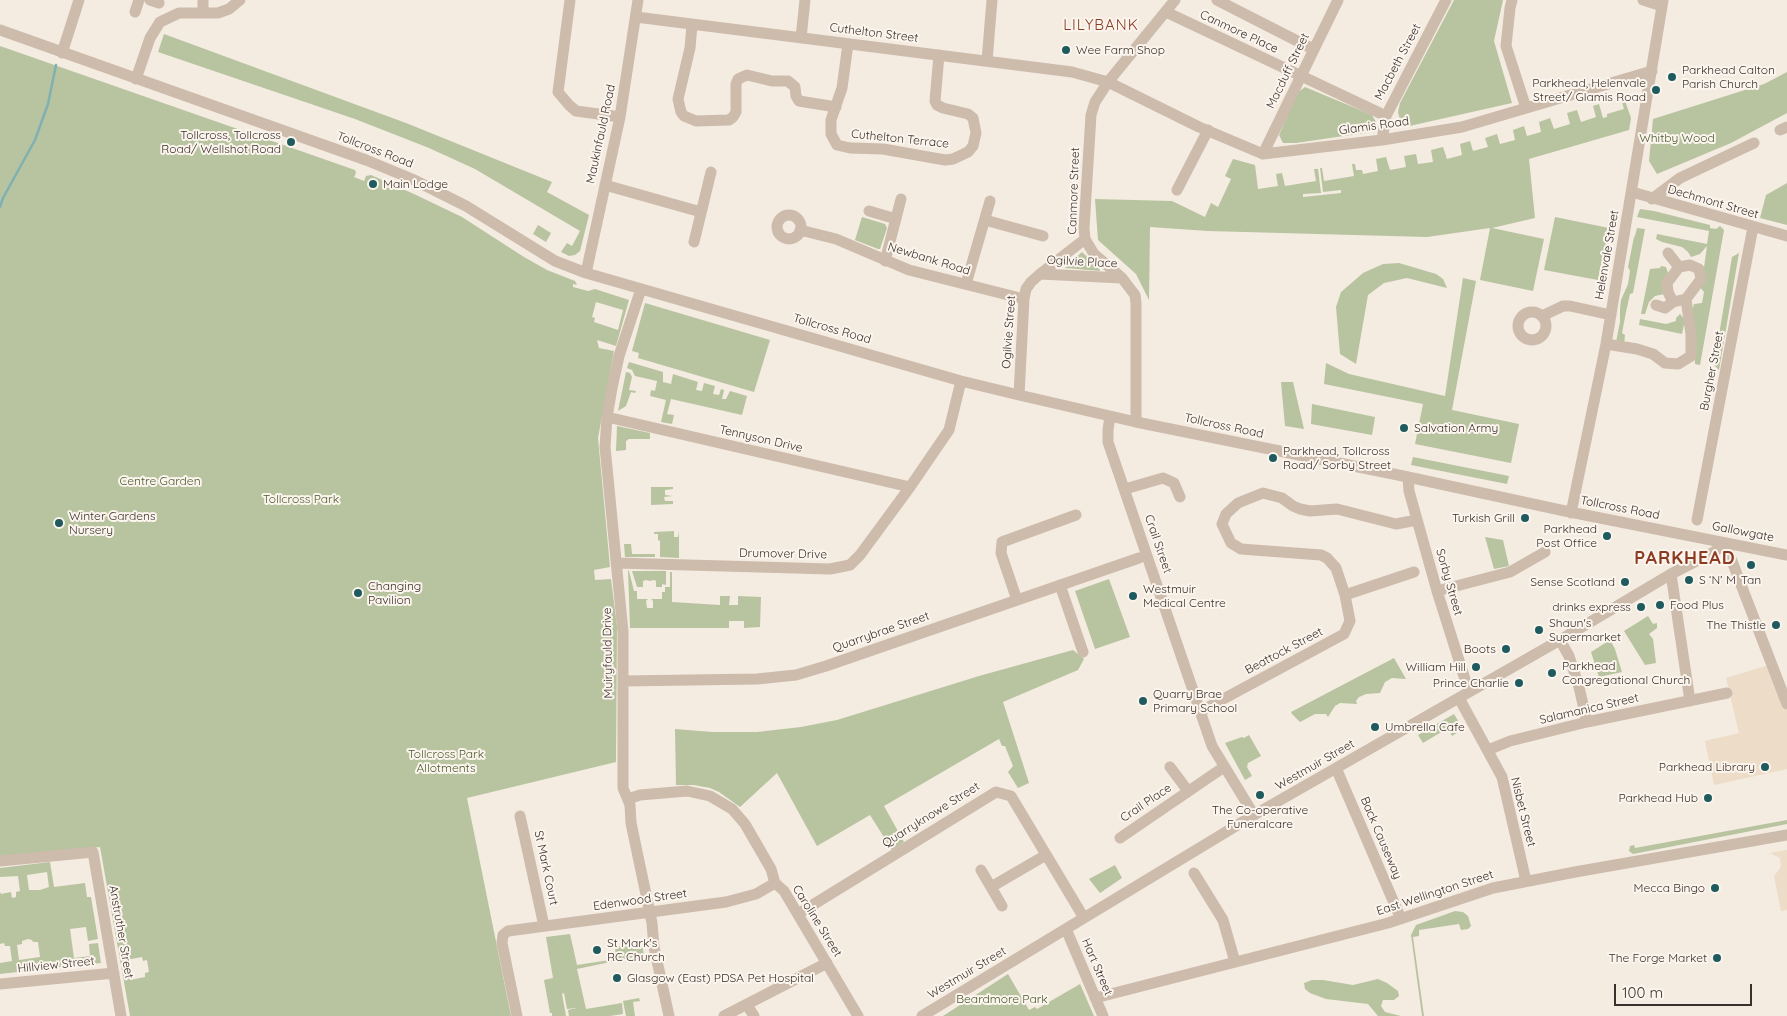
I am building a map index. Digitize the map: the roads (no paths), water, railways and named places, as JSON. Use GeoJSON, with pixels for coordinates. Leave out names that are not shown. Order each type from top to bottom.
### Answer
{"type":"FeatureCollection","features":[{"type":"Feature","properties":{"kind":"street"},"geometry":{"type":"LineString","coordinates":[[62,53],[79,0]]}},
{"type":"Feature","properties":{"kind":"street"},"geometry":{"type":"LineString","coordinates":[[135,12],[139,0]]}},
{"type":"Feature","properties":{"kind":"street"},"geometry":{"type":"LineString","coordinates":[[203,13],[204,0]]}},
{"type":"Feature","properties":{"kind":"street"},"geometry":{"type":"LineString","coordinates":[[136,79],[150,38],[160,22],[179,14],[218,13],[240,0]]}},
{"type":"Feature","properties":{"kind":"street"},"geometry":{"type":"LineString","coordinates":[[570,0],[558,92],[569,106],[576,111],[620,117]]}},
{"type":"Feature","properties":{"kind":"street","name":"Maukinfauld Road"},"geometry":{"type":"LineString","coordinates":[[586,273],[620,117],[638,0]]}},
{"type":"Feature","properties":{"kind":"street"},"geometry":{"type":"LineString","coordinates":[[801,38],[805,0]]}},
{"type":"Feature","properties":{"kind":"street"},"geometry":{"type":"LineString","coordinates":[[986,61],[992,0]]}},
{"type":"Feature","properties":{"kind":"street","name":"Canmore Street"},"geometry":{"type":"LineString","coordinates":[[1136,422],[1136,303],[1131,288],[1094,254],[1085,239],[1084,228],[1091,115],[1095,102],[1108,82],[1175,0]]}},
{"type":"Feature","properties":{"kind":"street","name":"Canmore Place"},"geometry":{"type":"LineString","coordinates":[[1217,0],[1313,50]]}},
{"type":"Feature","properties":{"kind":"street","name":"Macduff Street"},"geometry":{"type":"LineString","coordinates":[[1263,154],[1338,0]]}},
{"type":"Feature","properties":{"kind":"street","name":"Macbeth Street"},"geometry":{"type":"LineString","coordinates":[[1382,140],[1386,116],[1446,0]]}},
{"type":"Feature","properties":{"kind":"street"},"geometry":{"type":"LineString","coordinates":[[1512,0],[1506,46],[1526,108]]}},
{"type":"Feature","properties":{"kind":"street"},"geometry":{"type":"LineString","coordinates":[[1643,0],[1663,3]]}},
{"type":"Feature","properties":{"kind":"street","name":"Helenvale Street"},"geometry":{"type":"LineString","coordinates":[[1571,513],[1606,344],[1663,3]]}},
{"type":"Feature","properties":{"kind":"street","name":"Canmore Place"},"geometry":{"type":"LineString","coordinates":[[1166,12],[1386,116]]}},
{"type":"Feature","properties":{"kind":"street","name":"Cuthelton Street"},"geometry":{"type":"LineString","coordinates":[[636,17],[1072,72],[1108,82]]}},
{"type":"Feature","properties":{"kind":"street"},"geometry":{"type":"LineString","coordinates":[[692,25],[690,48],[678,99],[684,116],[696,121],[729,120],[736,112],[736,84],[738,79],[747,75],[772,81],[788,81],[795,87],[796,96],[799,101],[836,107]]}},
{"type":"Feature","properties":{"kind":"street","name":"Tollcross Road"},"geometry":{"type":"LineString","coordinates":[[0,30],[412,178],[466,206],[555,261],[586,273],[1019,395],[1136,422],[1694,537]]}},
{"type":"Feature","properties":{"kind":"street","name":"Cuthelton Terrace"},"geometry":{"type":"LineString","coordinates":[[848,44],[842,88],[831,120],[830,128],[834,140],[842,147],[883,149],[937,160],[953,159],[962,156],[974,146],[976,139],[973,118],[968,114],[937,105],[935,100],[939,55]]}},
{"type":"Feature","properties":{"kind":"street","name":"Glamis Road"},"geometry":{"type":"LineString","coordinates":[[1263,154],[1382,140],[1462,127],[1652,71]]}},
{"type":"Feature","properties":{"kind":"street"},"geometry":{"type":"LineString","coordinates":[[1108,82],[1263,154]]}},
{"type":"Feature","properties":{"kind":"street"},"geometry":{"type":"LineString","coordinates":[[1177,190],[1208,130]]}},
{"type":"Feature","properties":{"kind":"street"},"geometry":{"type":"LineString","coordinates":[[1652,199],[1680,178],[1754,143]]}},
{"type":"Feature","properties":{"kind":"street"},"geometry":{"type":"LineString","coordinates":[[694,242],[711,172]]}},
{"type":"Feature","properties":{"kind":"street"},"geometry":{"type":"LineString","coordinates":[[605,185],[702,212]]}},
{"type":"Feature","properties":{"kind":"street","name":"Dechmont Street"},"geometry":{"type":"LineString","coordinates":[[1632,192],[1787,236]]}},
{"type":"Feature","properties":{"kind":"street"},"geometry":{"type":"LineString","coordinates":[[885,261],[901,199]]}},
{"type":"Feature","properties":{"kind":"street"},"geometry":{"type":"LineString","coordinates":[[966,284],[990,201]]}},
{"type":"Feature","properties":{"kind":"street"},"geometry":{"type":"LineString","coordinates":[[869,211],[896,219]]}},
{"type":"Feature","properties":{"kind":"street"},"geometry":{"type":"LineString","coordinates":[[985,220],[1043,236]]}},
{"type":"Feature","properties":{"kind":"street","name":"Burgher Street"},"geometry":{"type":"LineString","coordinates":[[1697,520],[1753,227]]}},
{"type":"Feature","properties":{"kind":"street","name":"Newbank Road"},"geometry":{"type":"LineString","coordinates":[[800,230],[836,239],[909,270],[1024,299]]}},
{"type":"Feature","properties":{"kind":"street","name":"Ogilvie Street"},"geometry":{"type":"LineString","coordinates":[[1019,395],[1026,289],[1040,274],[1085,239]]}},
{"type":"Feature","properties":{"kind":"street"},"geometry":{"type":"LineString","coordinates":[[1668,253],[1679,267]]}},
{"type":"Feature","properties":{"kind":"street"},"geometry":{"type":"LineString","coordinates":[[1656,305],[1665,308],[1673,302],[1686,299],[1701,279],[1699,268],[1690,264],[1679,267],[1667,283],[1668,292],[1673,302]]}},
{"type":"Feature","properties":{"kind":"street","name":"Ogilvie Place"},"geometry":{"type":"LineString","coordinates":[[1040,274],[1122,278]]}},
{"type":"Feature","properties":{"kind":"street","name":"Muiryfauld Drive"},"geometry":{"type":"LineString","coordinates":[[640,289],[619,356],[606,417],[606,466],[624,632],[622,782],[630,805],[631,822],[652,923],[654,947],[669,1016]]}},
{"type":"Feature","properties":{"kind":"street"},"geometry":{"type":"LineString","coordinates":[[1606,344],[1637,349],[1653,354],[1665,363],[1678,364],[1691,356],[1691,334],[1686,299]]}},
{"type":"Feature","properties":{"kind":"street"},"geometry":{"type":"LineString","coordinates":[[1542,316],[1563,306],[1570,306],[1611,316]]}},
{"type":"Feature","properties":{"kind":"street","name":"Drumover Drive"},"geometry":{"type":"LineString","coordinates":[[617,563],[830,569],[850,564],[860,556],[949,430],[961,380]]}},
{"type":"Feature","properties":{"kind":"street","name":"Crail Street"},"geometry":{"type":"LineString","coordinates":[[1110,416],[1108,442],[1212,746],[1254,815]]}},
{"type":"Feature","properties":{"kind":"street","name":"Tennyson Drive"},"geometry":{"type":"LineString","coordinates":[[606,417],[910,487]]}},
{"type":"Feature","properties":{"kind":"street","name":"Sorby Street"},"geometry":{"type":"LineString","coordinates":[[1408,477],[1409,491],[1464,695]]}},
{"type":"Feature","properties":{"kind":"street"},"geometry":{"type":"LineString","coordinates":[[1125,489],[1163,478],[1174,483],[1180,497]]}},
{"type":"Feature","properties":{"kind":"street","name":"Beattock Street"},"geometry":{"type":"LineString","coordinates":[[1201,711],[1344,634],[1350,621],[1345,595],[1336,568],[1332,562],[1321,555],[1251,551],[1236,547],[1231,543],[1222,524],[1226,514],[1238,503],[1263,493],[1282,498],[1293,506],[1310,511],[1337,509],[1396,524],[1417,520]]}},
{"type":"Feature","properties":{"kind":"street"},"geometry":{"type":"LineString","coordinates":[[1017,600],[1001,553],[1002,542],[1076,515]]}},
{"type":"Feature","properties":{"kind":"street","name":"Gallowgate"},"geometry":{"type":"LineString","coordinates":[[1694,537],[1786,551]]}},
{"type":"Feature","properties":{"kind":"street"},"geometry":{"type":"LineString","coordinates":[[1725,543],[1787,704]]}},
{"type":"Feature","properties":{"kind":"street","name":"Westmuir Street"},"geometry":{"type":"LineString","coordinates":[[922,1016],[1254,815],[1560,640],[1671,574],[1714,552],[1725,543]]}},
{"type":"Feature","properties":{"kind":"street"},"geometry":{"type":"LineString","coordinates":[[1437,591],[1510,572],[1545,552]]}},
{"type":"Feature","properties":{"kind":"street","name":"Quarrybrae Street"},"geometry":{"type":"LineString","coordinates":[[623,681],[757,679],[796,674],[826,666],[1139,558]]}},
{"type":"Feature","properties":{"kind":"street"},"geometry":{"type":"LineString","coordinates":[[1345,595],[1414,572]]}},
{"type":"Feature","properties":{"kind":"street"},"geometry":{"type":"LineString","coordinates":[[1671,574],[1690,701]]}},
{"type":"Feature","properties":{"kind":"street"},"geometry":{"type":"LineString","coordinates":[[1060,585],[1083,652]]}},
{"type":"Feature","properties":{"kind":"street"},"geometry":{"type":"LineString","coordinates":[[1560,640],[1569,656],[1587,722]]}},
{"type":"Feature","properties":{"kind":"street","name":"Salamanica Street"},"geometry":{"type":"LineString","coordinates":[[1488,750],[1510,742],[1587,722],[1727,693]]}},
{"type":"Feature","properties":{"kind":"street","name":"Nisbet Street"},"geometry":{"type":"LineString","coordinates":[[1464,695],[1502,777],[1526,881]]}},
{"type":"Feature","properties":{"kind":"street","name":"Crail Place"},"geometry":{"type":"LineString","coordinates":[[1170,767],[1188,791]]}},
{"type":"Feature","properties":{"kind":"street","name":"Crail Place"},"geometry":{"type":"LineString","coordinates":[[1120,838],[1224,767]]}},
{"type":"Feature","properties":{"kind":"street","name":"Back Causeway"},"geometry":{"type":"LineString","coordinates":[[1336,768],[1401,919]]}},
{"type":"Feature","properties":{"kind":"street","name":"Caroline Street"},"geometry":{"type":"LineString","coordinates":[[628,799],[640,795],[686,791],[710,796],[732,809],[745,824],[772,869],[775,884],[784,892],[798,914],[858,1016]]}},
{"type":"Feature","properties":{"kind":"street","name":"Quarryknowe Street"},"geometry":{"type":"LineString","coordinates":[[798,914],[996,792],[1011,796],[1084,918]]}},
{"type":"Feature","properties":{"kind":"street","name":"St Mark Court"},"geometry":{"type":"LineString","coordinates":[[520,816],[544,926]]}},
{"type":"Feature","properties":{"kind":"street","name":"East Wellington Street"},"geometry":{"type":"LineString","coordinates":[[1095,998],[1401,919],[1493,888],[1787,835]]}},
{"type":"Feature","properties":{"kind":"street","name":"Anstruther Street"},"geometry":{"type":"LineString","coordinates":[[0,861],[93,852],[121,1016]]}},
{"type":"Feature","properties":{"kind":"street"},"geometry":{"type":"LineString","coordinates":[[991,887],[1046,855]]}},
{"type":"Feature","properties":{"kind":"street"},"geometry":{"type":"LineString","coordinates":[[981,870],[1002,906]]}},
{"type":"Feature","properties":{"kind":"street"},"geometry":{"type":"LineString","coordinates":[[1194,873],[1223,920],[1235,962]]}},
{"type":"Feature","properties":{"kind":"street","name":"Edenwood Street"},"geometry":{"type":"LineString","coordinates":[[517,1016],[502,943],[505,933],[513,930],[742,899],[775,884]]}},
{"type":"Feature","properties":{"kind":"street","name":"Hart Street"},"geometry":{"type":"LineString","coordinates":[[1066,929],[1103,1016]]}},
{"type":"Feature","properties":{"kind":"street"},"geometry":{"type":"LineString","coordinates":[[724,1016],[827,963]]}},
{"type":"Feature","properties":{"kind":"street","name":"Hillview Street"},"geometry":{"type":"LineString","coordinates":[[0,984],[114,973]]}},
{"type":"Feature","properties":{"kind":"street"},"geometry":{"type":"LineString","coordinates":[[747,1005],[754,1016]]}},
{"type":"Feature","properties":{"kind":"waterway"},"geometry":{"type":"LineString","coordinates":[[0,207],[3,198],[35,140],[48,104],[56,65]]}},
{"type":"Feature","properties":{"kind":"place","name":"Wee Farm Shop"},"geometry":{"type":"Point","coordinates":[1066,50]}},
{"type":"Feature","properties":{"kind":"place","name":"Parkhead Calton Parish Church"},"geometry":{"type":"Point","coordinates":[1672,77]}},
{"type":"Feature","properties":{"kind":"place","name":"Parkhead, Helenvale Street/ Glamis Road"},"geometry":{"type":"Point","coordinates":[1656,90]}},
{"type":"Feature","properties":{"kind":"place","name":"Tollcross, Tollcross Road/ Wellshot Road"},"geometry":{"type":"Point","coordinates":[291,142]}},
{"type":"Feature","properties":{"kind":"place","name":"Main Lodge"},"geometry":{"type":"Point","coordinates":[373,184]}},
{"type":"Feature","properties":{"kind":"place","name":"Salvation Army"},"geometry":{"type":"Point","coordinates":[1404,428]}},
{"type":"Feature","properties":{"kind":"place","name":"Parkhead, Tollcross Road/ Sorby Street"},"geometry":{"type":"Point","coordinates":[1273,458]}},
{"type":"Feature","properties":{"kind":"place","name":"Turkish Grill"},"geometry":{"type":"Point","coordinates":[1525,518]}},
{"type":"Feature","properties":{"kind":"place","name":"Winter Gardens Nursery"},"geometry":{"type":"Point","coordinates":[59,523]}},
{"type":"Feature","properties":{"kind":"place","name":"Parkhead Post Office"},"geometry":{"type":"Point","coordinates":[1607,536]}},
{"type":"Feature","properties":{"kind":"place","name":"Tan"},"geometry":{"type":"Point","coordinates":[1751,565]}},
{"type":"Feature","properties":{"kind":"place","name":"S ‘N’ M"},"geometry":{"type":"Point","coordinates":[1689,580]}},
{"type":"Feature","properties":{"kind":"place","name":"Sense Scotland"},"geometry":{"type":"Point","coordinates":[1625,582]}},
{"type":"Feature","properties":{"kind":"place","name":"Changing Pavilion"},"geometry":{"type":"Point","coordinates":[358,593]}},
{"type":"Feature","properties":{"kind":"place","name":"Westmuir Medical Centre"},"geometry":{"type":"Point","coordinates":[1133,596]}},
{"type":"Feature","properties":{"kind":"place","name":"Food Plus"},"geometry":{"type":"Point","coordinates":[1660,605]}},
{"type":"Feature","properties":{"kind":"place","name":"drinks express"},"geometry":{"type":"Point","coordinates":[1641,607]}},
{"type":"Feature","properties":{"kind":"place","name":"The Thistle"},"geometry":{"type":"Point","coordinates":[1776,625]}},
{"type":"Feature","properties":{"kind":"place","name":"Shaun's Supermarket"},"geometry":{"type":"Point","coordinates":[1539,630]}},
{"type":"Feature","properties":{"kind":"place","name":"Boots"},"geometry":{"type":"Point","coordinates":[1506,649]}},
{"type":"Feature","properties":{"kind":"place","name":"William Hill"},"geometry":{"type":"Point","coordinates":[1476,667]}},
{"type":"Feature","properties":{"kind":"place","name":"Parkhead Congregational Church"},"geometry":{"type":"Point","coordinates":[1552,673]}},
{"type":"Feature","properties":{"kind":"place","name":"Prince Charlie"},"geometry":{"type":"Point","coordinates":[1519,683]}},
{"type":"Feature","properties":{"kind":"place","name":"Quarry Brae Primary School"},"geometry":{"type":"Point","coordinates":[1143,701]}},
{"type":"Feature","properties":{"kind":"place","name":"Umbrella Cafe"},"geometry":{"type":"Point","coordinates":[1375,727]}},
{"type":"Feature","properties":{"kind":"place","name":"Parkhead Library"},"geometry":{"type":"Point","coordinates":[1765,767]}},
{"type":"Feature","properties":{"kind":"place","name":"The Co-operative Funeralcare"},"geometry":{"type":"Point","coordinates":[1260,795]}},
{"type":"Feature","properties":{"kind":"place","name":"Parkhead Hub"},"geometry":{"type":"Point","coordinates":[1708,798]}},
{"type":"Feature","properties":{"kind":"place","name":"Mecca Bingo"},"geometry":{"type":"Point","coordinates":[1715,888]}},
{"type":"Feature","properties":{"kind":"place","name":"St Mark's RC Church"},"geometry":{"type":"Point","coordinates":[597,950]}},
{"type":"Feature","properties":{"kind":"place","name":"The Forge Market"},"geometry":{"type":"Point","coordinates":[1717,958]}},
{"type":"Feature","properties":{"kind":"place","name":"Glasgow (East) PDSA Pet Hospital"},"geometry":{"type":"Point","coordinates":[617,978]}},
{"type":"Feature","properties":{"kind":"district","name":"LILYBANK"},"geometry":{"type":"Point","coordinates":[1101,25]}},
{"type":"Feature","properties":{"kind":"district","name":"PARKHEAD"},"geometry":{"type":"Point","coordinates":[1685,559]}},
{"type":"Feature","properties":{"kind":"park label","name":"Whitby Wood"},"geometry":{"type":"Point","coordinates":[1677,138]}},
{"type":"Feature","properties":{"kind":"park label","name":"Centre Garden"},"geometry":{"type":"Point","coordinates":[160,481]}},
{"type":"Feature","properties":{"kind":"park label","name":"Tollcross Park"},"geometry":{"type":"Point","coordinates":[301,499]}},
{"type":"Feature","properties":{"kind":"park label","name":"Tollcross Park Allotments"},"geometry":{"type":"Point","coordinates":[446,761]}},
{"type":"Feature","properties":{"kind":"park label","name":"Beardmore Park"},"geometry":{"type":"Point","coordinates":[1002,999]}}]}
